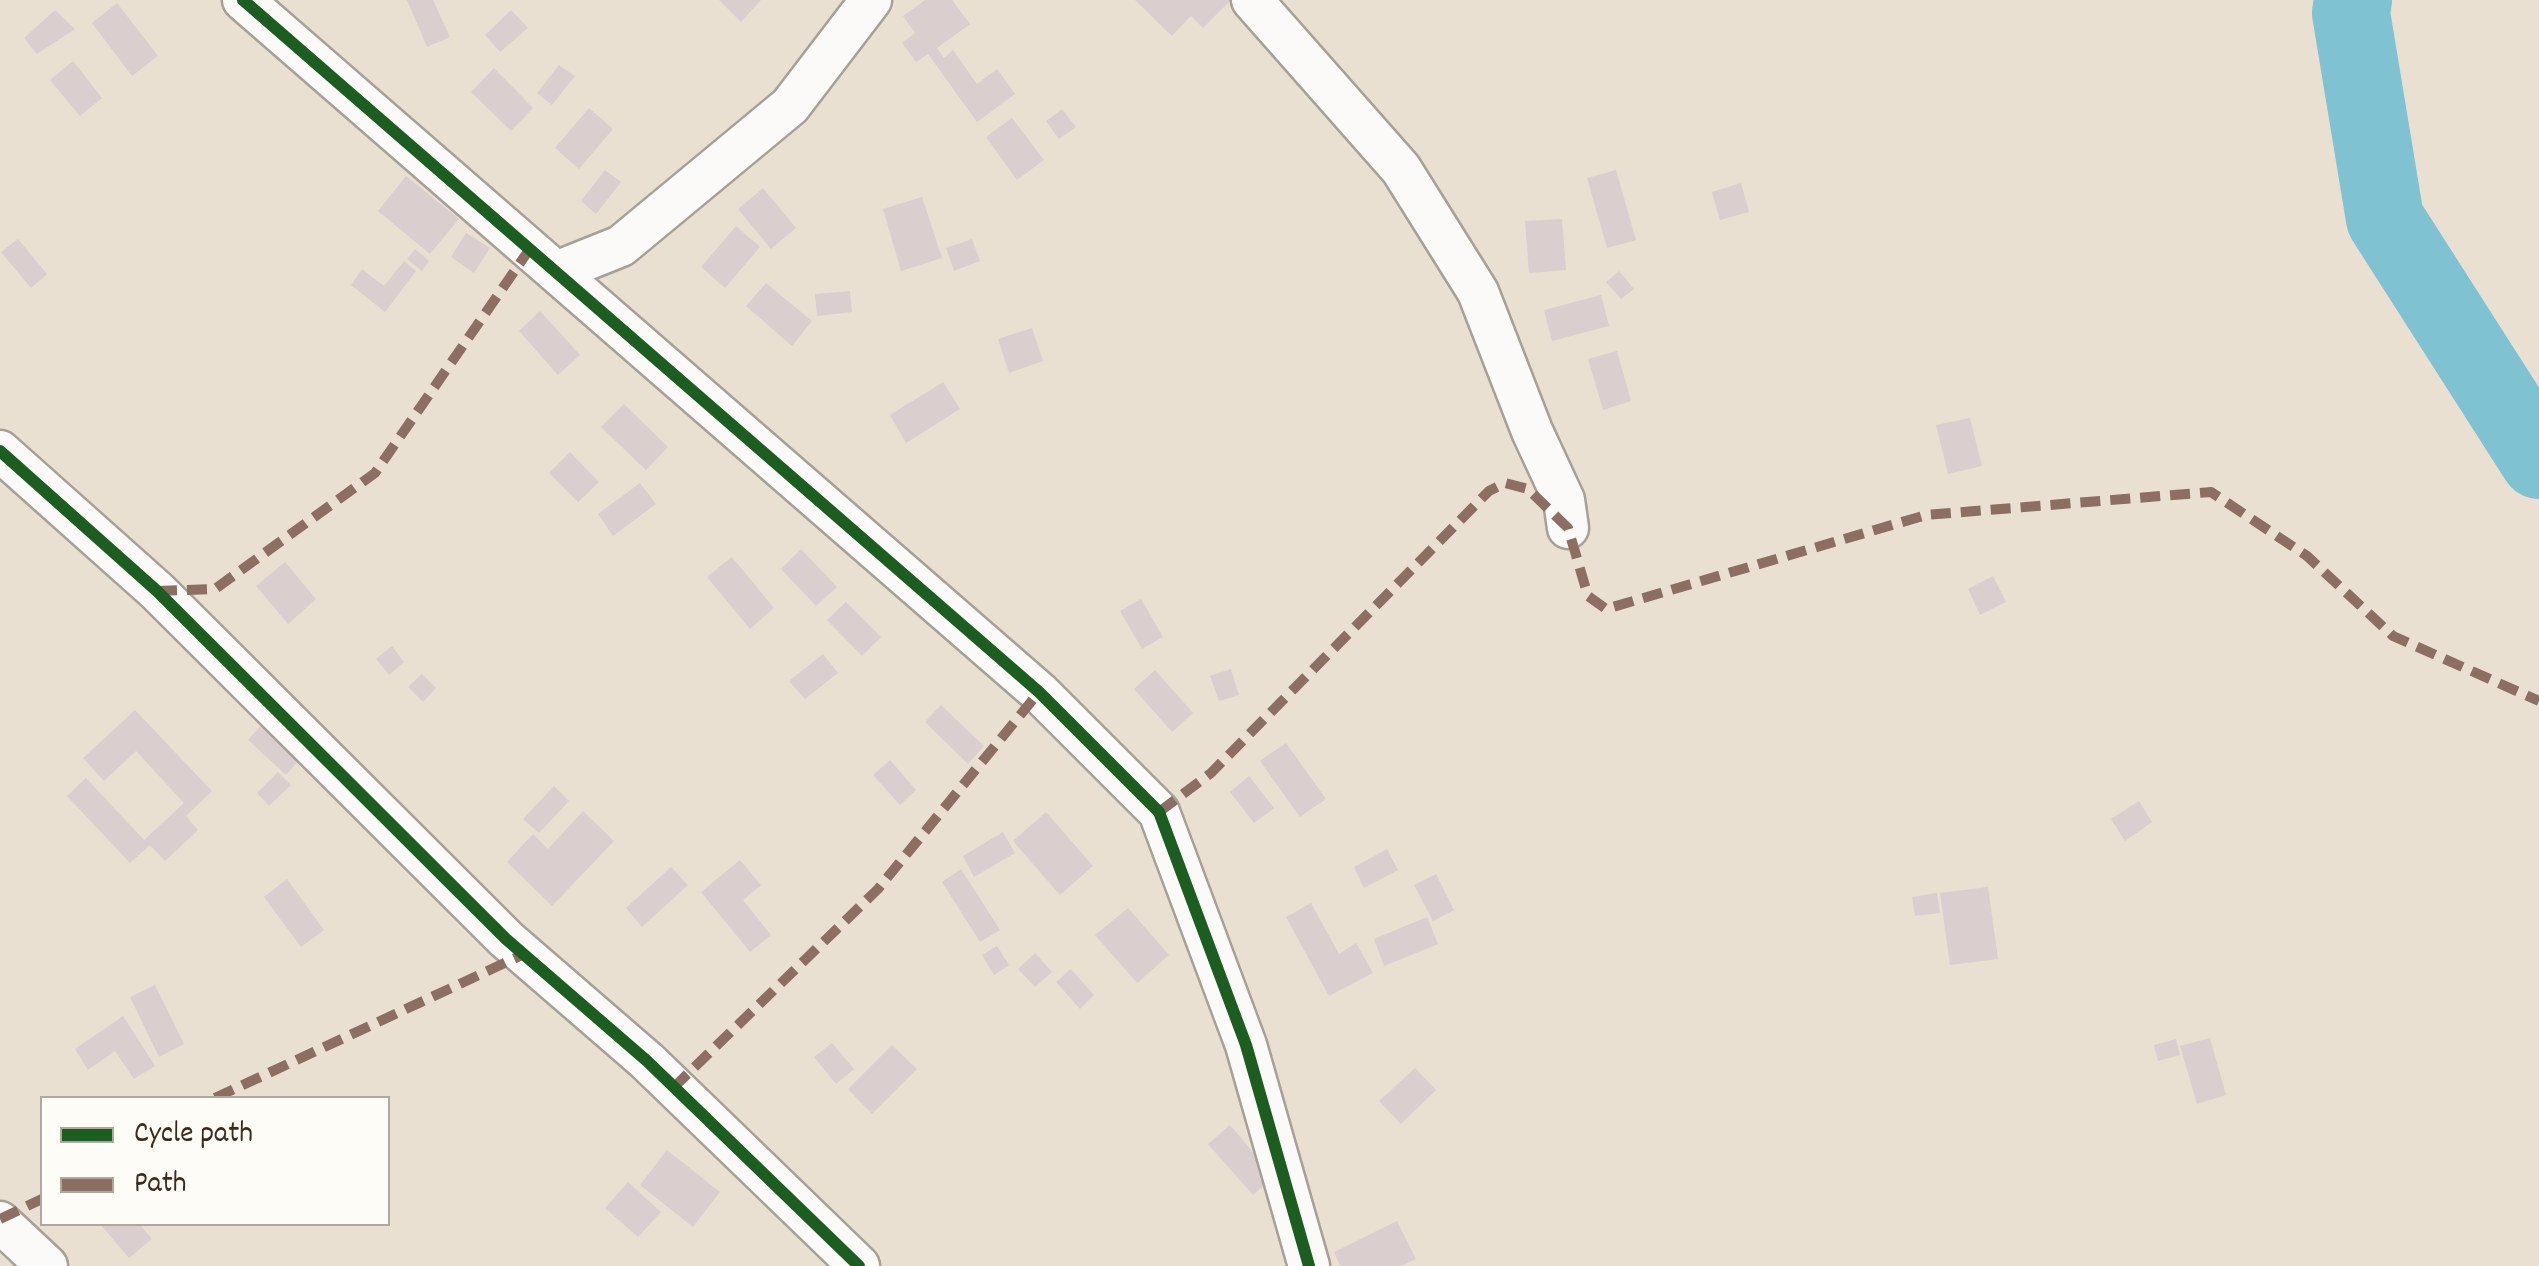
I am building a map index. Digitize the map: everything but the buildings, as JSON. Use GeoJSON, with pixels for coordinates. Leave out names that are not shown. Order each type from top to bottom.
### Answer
{"type":"FeatureCollection","features":[{"type":"Feature","properties":{"kind":"street"},"geometry":{"type":"LineString","coordinates":[[243,0],[1039,692],[1159,812],[1246,1046],[1309,1266]]}},
{"type":"Feature","properties":{"kind":"street"},"geometry":{"type":"LineString","coordinates":[[556,272],[621,246],[790,106],[871,0]]}},
{"type":"Feature","properties":{"kind":"street"},"geometry":{"type":"LineString","coordinates":[[1252,0],[1400,168],[1478,292],[1564,500],[1568,528]]}},
{"type":"Feature","properties":{"kind":"street"},"geometry":{"type":"LineString","coordinates":[[0,451],[157,590],[506,940],[647,1061],[858,1266]]}},
{"type":"Feature","properties":{"kind":"street"},"geometry":{"type":"LineString","coordinates":[[0,1222],[47,1266]]}},
{"type":"Feature","properties":{"kind":"waterway"},"geometry":{"type":"LineString","coordinates":[[2353,0],[2351,13],[2385,219],[2539,460]]}},
{"type":"Feature","properties":{"kind":"marked path"},"geometry":{"type":"LineString","coordinates":[[157,591],[215,589],[375,473],[529,250]]}},
{"type":"Feature","properties":{"kind":"marked path"},"geometry":{"type":"LineString","coordinates":[[1159,812],[1211,773],[1489,491],[1505,483],[1528,489],[1568,528],[1588,596],[1606,609],[1926,515],[2211,492],[2307,556],[2393,636],[2539,701]]}},
{"type":"Feature","properties":{"kind":"marked path"},"geometry":{"type":"LineString","coordinates":[[673,1088],[878,889],[1039,692]]}},
{"type":"Feature","properties":{"kind":"marked path"},"geometry":{"type":"LineString","coordinates":[[219,1096],[524,954]]}},
{"type":"Feature","properties":{"kind":"marked path"},"geometry":{"type":"LineString","coordinates":[[0,1219],[40,1200]]}},
{"type":"Feature","properties":{"kind":"cycle path"},"geometry":{"type":"LineString","coordinates":[[243,0],[1039,692],[1159,812],[1246,1045],[1309,1266]]}},
{"type":"Feature","properties":{"kind":"cycle path"},"geometry":{"type":"LineString","coordinates":[[0,451],[157,591],[506,939],[647,1061],[859,1266]]}}]}
